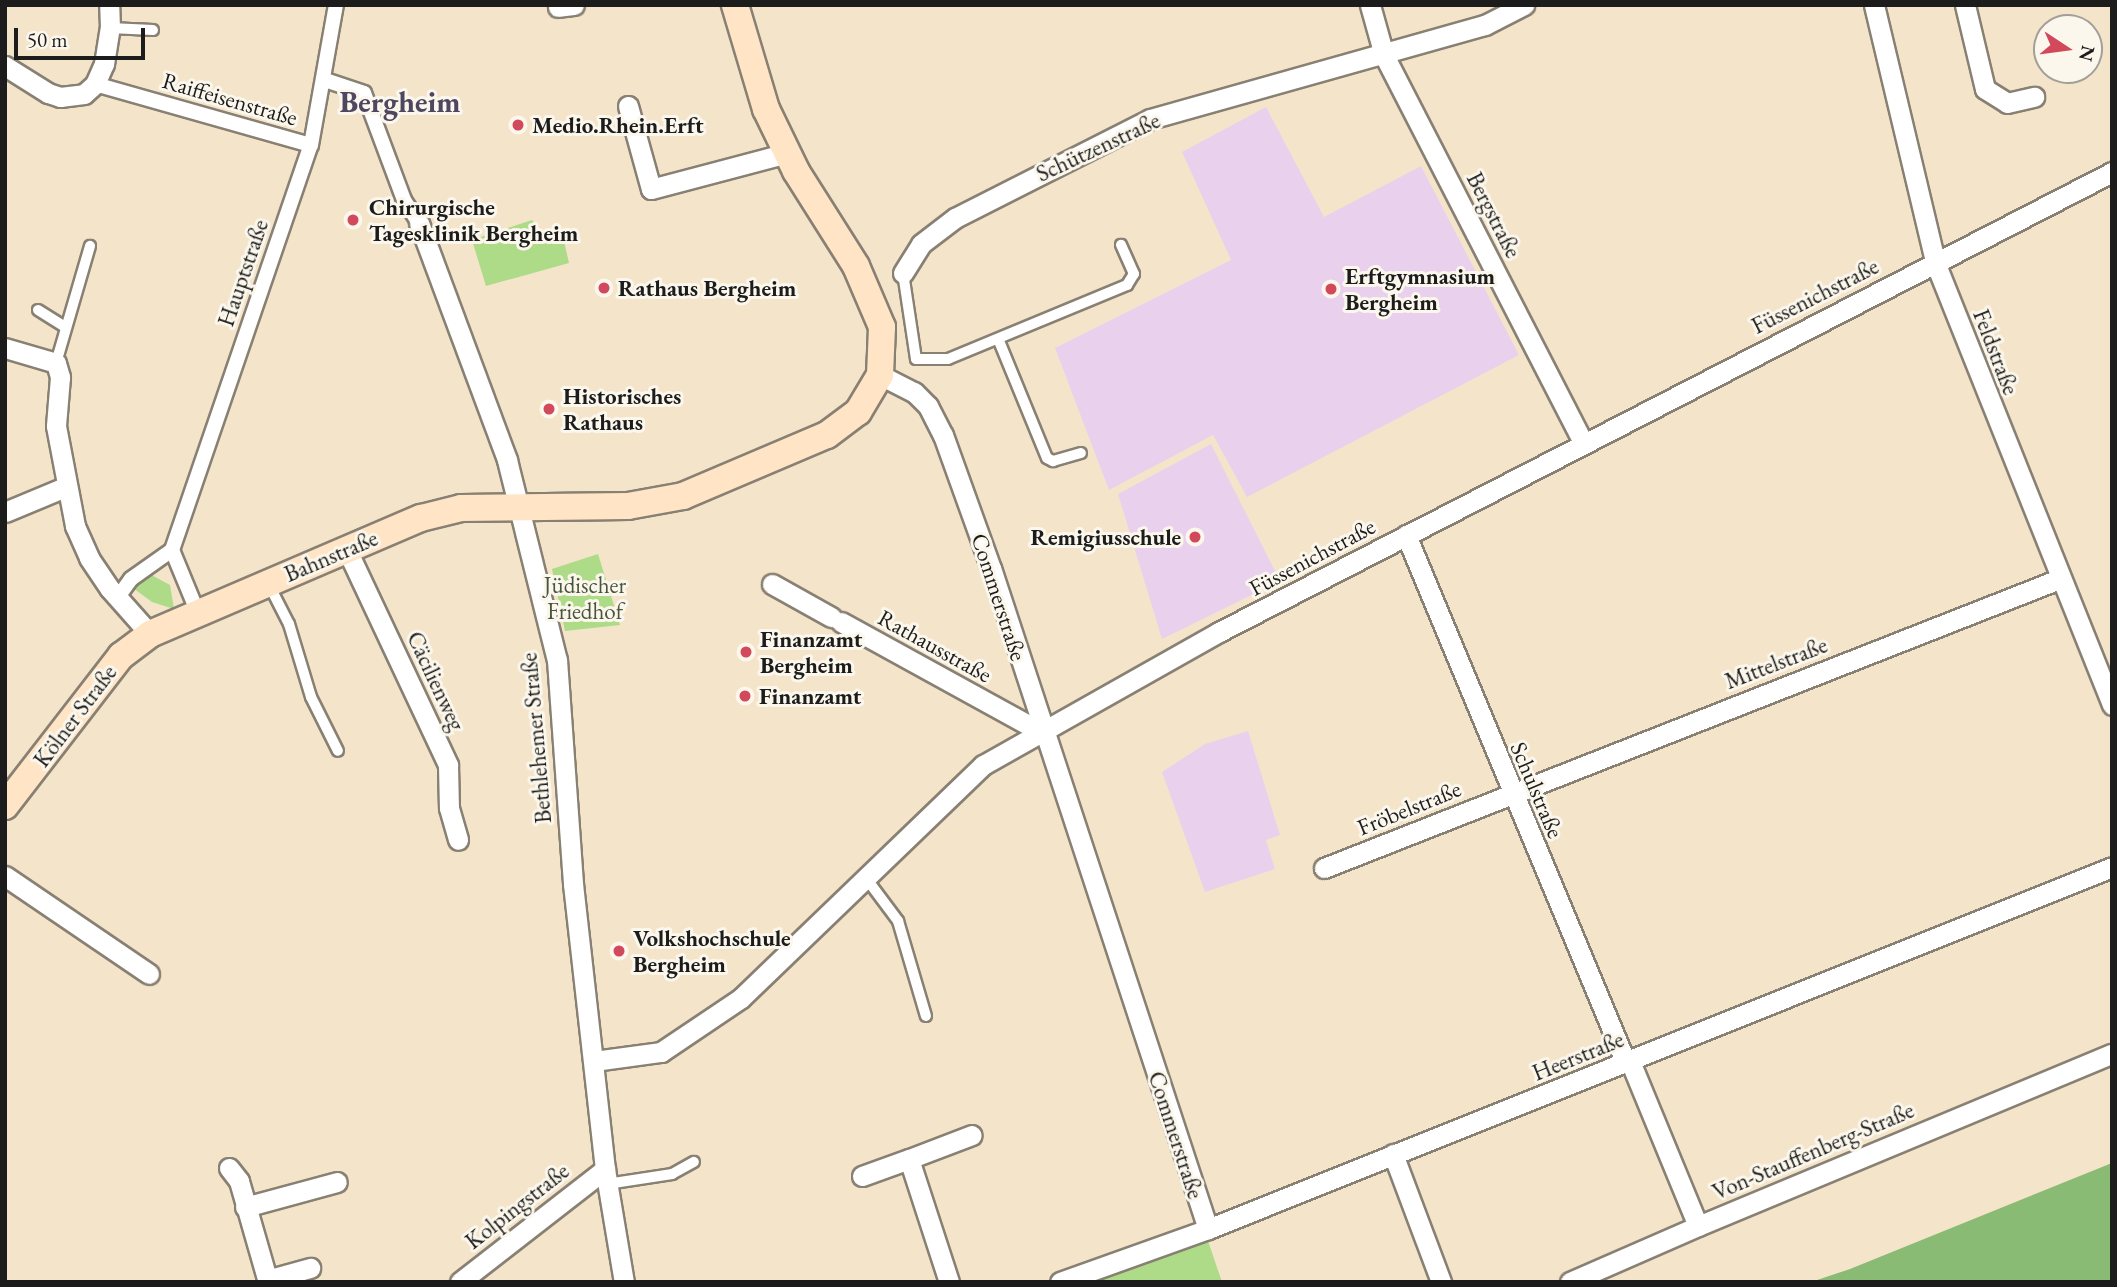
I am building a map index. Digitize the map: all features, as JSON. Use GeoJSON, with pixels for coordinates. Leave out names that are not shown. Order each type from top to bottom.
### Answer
{"type":"FeatureCollection","features":[{"type":"Feature","properties":{"kind":"main road"},"geometry":{"type":"LineString","coordinates":[[519,506],[628,506],[683,496],[847,423],[866,403],[880,375],[884,340],[872,297],[787,153],[766,109],[735,5]]}},
{"type":"Feature","properties":{"kind":"main road","name":"Bahnstraße"},"geometry":{"type":"LineString","coordinates":[[150,634],[347,550],[447,511],[519,506]]}},
{"type":"Feature","properties":{"kind":"main road","name":"Kölner Straße"},"geometry":{"type":"LineString","coordinates":[[5,806],[121,656],[150,634]]}},
{"type":"Feature","properties":{"kind":"street"},"geometry":{"type":"LineString","coordinates":[[5,66],[60,97],[84,94],[95,84],[110,28],[109,5]]}},
{"type":"Feature","properties":{"kind":"street","name":"Hauptstraße"},"geometry":{"type":"LineString","coordinates":[[172,550],[312,145],[336,5]]}},
{"type":"Feature","properties":{"kind":"street","name":"Bergstraße"},"geometry":{"type":"LineString","coordinates":[[1370,5],[1384,55],[1583,443]]}},
{"type":"Feature","properties":{"kind":"street","name":"Schützenstraße"},"geometry":{"type":"LineString","coordinates":[[903,273],[921,244],[954,218],[1150,119],[1485,25],[1524,5]]}},
{"type":"Feature","properties":{"kind":"street","name":"Feldstraße"},"geometry":{"type":"LineString","coordinates":[[1874,5],[1935,262],[2059,579],[2112,705]]}},
{"type":"Feature","properties":{"kind":"street"},"geometry":{"type":"LineString","coordinates":[[1965,5],[1985,89],[2007,103],[2034,97]]}},
{"type":"Feature","properties":{"kind":"street","name":"Bethlehemer Straße"},"geometry":{"type":"LineString","coordinates":[[325,80],[364,93],[404,200],[419,223],[507,460],[519,506],[557,660],[573,884],[606,1177],[624,1282]]}},
{"type":"Feature","properties":{"kind":"street","name":"Raiffeisenstraße"},"geometry":{"type":"LineString","coordinates":[[95,84],[312,145]]}},
{"type":"Feature","properties":{"kind":"street"},"geometry":{"type":"LineString","coordinates":[[628,106],[651,189],[787,153]]}},
{"type":"Feature","properties":{"kind":"street","name":"Füssenichstraße"},"geometry":{"type":"LineString","coordinates":[[594,1061],[661,1052],[741,998],[983,765],[1219,632],[2112,172]]}},
{"type":"Feature","properties":{"kind":"street"},"geometry":{"type":"LineString","coordinates":[[5,348],[56,363],[60,377],[56,425],[65,487],[89,558],[150,634]]}},
{"type":"Feature","properties":{"kind":"street","name":"Commerstraße"},"geometry":{"type":"LineString","coordinates":[[880,375],[928,406],[943,435],[991,568],[1208,1229]]}},
{"type":"Feature","properties":{"kind":"street"},"geometry":{"type":"LineString","coordinates":[[5,512],[65,487]]}},
{"type":"Feature","properties":{"kind":"street","name":"Schulstraße"},"geometry":{"type":"LineString","coordinates":[[1406,535],[1511,794],[1628,1062]]}},
{"type":"Feature","properties":{"kind":"street"},"geometry":{"type":"LineString","coordinates":[[118,597],[131,579],[172,550],[198,613]]}},
{"type":"Feature","properties":{"kind":"street","name":"Cäcilienweg"},"geometry":{"type":"LineString","coordinates":[[347,550],[448,765],[449,808],[458,840]]}},
{"type":"Feature","properties":{"kind":"street","name":"Mittelstraße"},"geometry":{"type":"LineString","coordinates":[[1511,794],[2059,579]]}},
{"type":"Feature","properties":{"kind":"street","name":"Rathausstraße"},"geometry":{"type":"LineString","coordinates":[[772,584],[1043,733]]}},
{"type":"Feature","properties":{"kind":"street","name":"Fröbelstraße"},"geometry":{"type":"LineString","coordinates":[[1324,868],[1511,794]]}},
{"type":"Feature","properties":{"kind":"street","name":"Heerstraße"},"geometry":{"type":"LineString","coordinates":[[1060,1282],[1208,1229],[2112,867]]}},
{"type":"Feature","properties":{"kind":"street"},"geometry":{"type":"LineString","coordinates":[[5,876],[149,974]]}},
{"type":"Feature","properties":{"kind":"street","name":"Von-Stauffenberg-Straße"},"geometry":{"type":"LineString","coordinates":[[1628,1062],[1698,1226],[2112,1054]]}},
{"type":"Feature","properties":{"kind":"street"},"geometry":{"type":"LineString","coordinates":[[862,1176],[972,1135]]}},
{"type":"Feature","properties":{"kind":"street"},"geometry":{"type":"LineString","coordinates":[[1393,1154],[1441,1282]]}},
{"type":"Feature","properties":{"kind":"street"},"geometry":{"type":"LineString","coordinates":[[909,1159],[949,1282]]}},
{"type":"Feature","properties":{"kind":"street"},"geometry":{"type":"LineString","coordinates":[[229,1168],[239,1181],[267,1281],[310,1268]]}},
{"type":"Feature","properties":{"kind":"street","name":"Kolpingstraße"},"geometry":{"type":"LineString","coordinates":[[460,1282],[606,1177]]}},
{"type":"Feature","properties":{"kind":"street"},"geometry":{"type":"LineString","coordinates":[[245,1207],[337,1182]]}},
{"type":"Feature","properties":{"kind":"street"},"geometry":{"type":"LineString","coordinates":[[1570,1282],[1698,1226]]}},
{"type":"Feature","properties":{"kind":"lane"},"geometry":{"type":"LineString","coordinates":[[110,28],[153,30]]}},
{"type":"Feature","properties":{"kind":"lane"},"geometry":{"type":"LineString","coordinates":[[1081,453],[1053,461],[1047,458],[999,341],[1126,285],[1134,274],[1121,245]]}},
{"type":"Feature","properties":{"kind":"lane"},"geometry":{"type":"LineString","coordinates":[[56,363],[90,246]]}},
{"type":"Feature","properties":{"kind":"lane","name":"Schützenstraße"},"geometry":{"type":"LineString","coordinates":[[903,273],[916,359],[948,359],[999,341]]}},
{"type":"Feature","properties":{"kind":"lane"},"geometry":{"type":"LineString","coordinates":[[38,310],[65,327]]}},
{"type":"Feature","properties":{"kind":"lane"},"geometry":{"type":"LineString","coordinates":[[268,583],[289,624],[311,697],[338,751]]}},
{"type":"Feature","properties":{"kind":"lane"},"geometry":{"type":"LineString","coordinates":[[866,878],[898,921],[926,1016]]}},
{"type":"Feature","properties":{"kind":"lane"},"geometry":{"type":"LineString","coordinates":[[606,1177],[672,1174],[694,1162]]}},
{"type":"Feature","properties":{"kind":"shaded area","name":"Erftgymnasium Bergheim"},"geometry":{"type":"Polygon","coordinates":[[[1266,107],[1324,217],[1421,166],[1519,355],[1247,497],[1213,435],[1109,490],[1055,348],[1231,260],[1182,152],[1266,107]]]}},
{"type":"Feature","properties":{"kind":"shaded area","name":"Remigiusschule"},"geometry":{"type":"Polygon","coordinates":[[[1211,444],[1280,581],[1162,639],[1118,494],[1211,444]]]}},
{"type":"Feature","properties":{"kind":"shaded area"},"geometry":{"type":"Polygon","coordinates":[[[1248,731],[1280,835],[1266,840],[1275,869],[1205,892],[1162,772],[1205,744],[1248,731]]]}},
{"type":"Feature","properties":{"kind":"green space"},"geometry":{"type":"Polygon","coordinates":[[[532,220],[540,231],[563,237],[569,263],[486,286],[472,240],[532,220]]]}},
{"type":"Feature","properties":{"kind":"green space","name":"Jüdischer Friedhof"},"geometry":{"type":"Polygon","coordinates":[[[598,554],[620,625],[565,631],[552,569],[598,554]]]}},
{"type":"Feature","properties":{"kind":"green space"},"geometry":{"type":"Polygon","coordinates":[[[146,572],[170,585],[174,609],[152,602],[133,588],[146,572]]]}},
{"type":"Feature","properties":{"kind":"green space"},"geometry":{"type":"Polygon","coordinates":[[[2112,1163],[2112,1282],[1811,1282],[1850,1269],[2112,1163]]]}},
{"type":"Feature","properties":{"kind":"green space"},"geometry":{"type":"Polygon","coordinates":[[[1207,1238],[1222,1282],[1088,1282],[1207,1238]]]}},
{"type":"Feature","properties":{"kind":"place","name":"Medio.Rhein.Erft"},"geometry":{"type":"Point","coordinates":[518,125]}},
{"type":"Feature","properties":{"kind":"place","name":"Chirurgische Tagesklinik Bergheim"},"geometry":{"type":"Point","coordinates":[353,220]}},
{"type":"Feature","properties":{"kind":"place","name":"Rathaus Bergheim"},"geometry":{"type":"Point","coordinates":[604,288]}},
{"type":"Feature","properties":{"kind":"place","name":"Erftgymnasium Bergheim"},"geometry":{"type":"Point","coordinates":[1331,289]}},
{"type":"Feature","properties":{"kind":"place","name":"Historisches Rathaus"},"geometry":{"type":"Point","coordinates":[549,409]}},
{"type":"Feature","properties":{"kind":"place","name":"Remigiusschule"},"geometry":{"type":"Point","coordinates":[1195,537]}},
{"type":"Feature","properties":{"kind":"place","name":"Finanzamt Bergheim"},"geometry":{"type":"Point","coordinates":[746,652]}},
{"type":"Feature","properties":{"kind":"place","name":"Finanzamt"},"geometry":{"type":"Point","coordinates":[745,696]}},
{"type":"Feature","properties":{"kind":"place","name":"Volkshochschule Bergheim"},"geometry":{"type":"Point","coordinates":[619,951]}},
{"type":"Feature","properties":{"kind":"district","name":"Bergheim"},"geometry":{"type":"Point","coordinates":[400,102]}}]}
